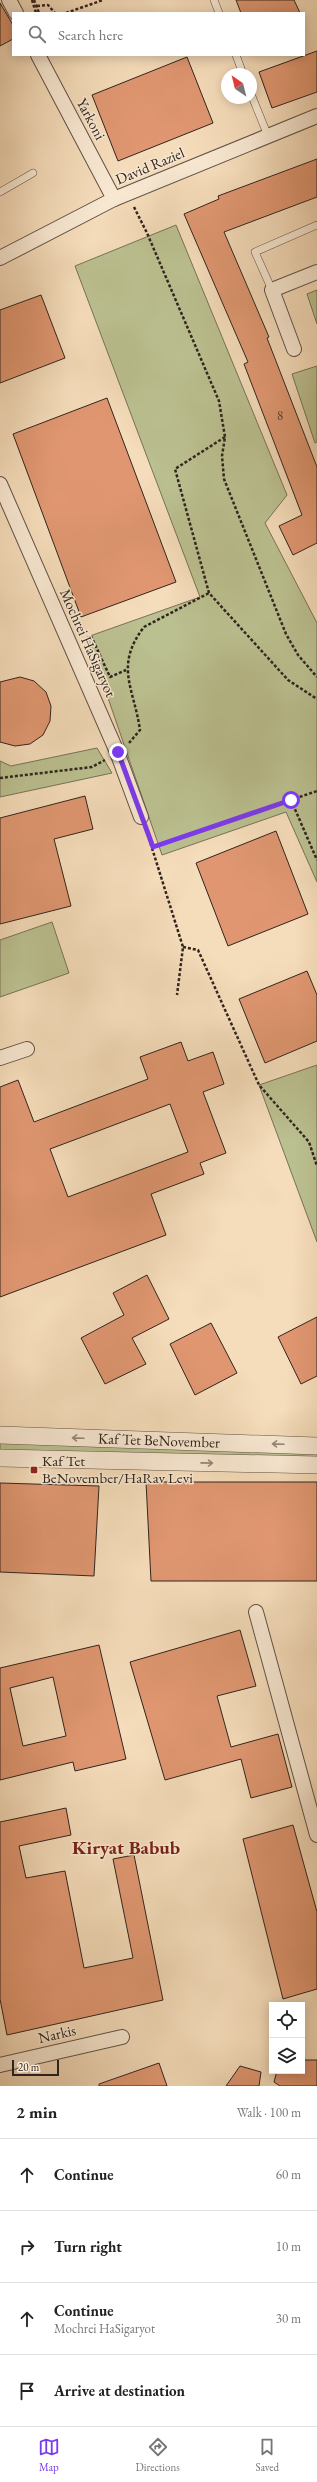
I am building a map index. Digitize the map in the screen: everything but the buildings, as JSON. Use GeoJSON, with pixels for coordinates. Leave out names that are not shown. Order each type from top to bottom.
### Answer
{"type":"FeatureCollection","features":[{"type":"Feature","properties":{"kind":"street"},"geometry":{"type":"LineString","coordinates":[[9,0],[15,12]]}},
{"type":"Feature","properties":{"kind":"street","name":"Yarkoni"},"geometry":{"type":"LineString","coordinates":[[39,56],[114,200]]}},
{"type":"Feature","properties":{"kind":"street","name":"David Raziel"},"geometry":{"type":"LineString","coordinates":[[0,258],[114,200],[317,116]]}},
{"type":"Feature","properties":{"kind":"street"},"geometry":{"type":"LineString","coordinates":[[294,349],[272,290],[317,272]]}},
{"type":"Feature","properties":{"kind":"street","name":"Mochrei HaSigaryot"},"geometry":{"type":"LineString","coordinates":[[0,484],[118,752],[141,818]]}},
{"type":"Feature","properties":{"kind":"street"},"geometry":{"type":"LineString","coordinates":[[0,1058],[27,1049]]}},
{"type":"Feature","properties":{"kind":"street","name":"Kaf Tet BeNovember"},"geometry":{"type":"LineString","coordinates":[[0,1435],[317,1446]]}},
{"type":"Feature","properties":{"kind":"street","name":"Kaf Tet BeNovember"},"geometry":{"type":"LineString","coordinates":[[0,1458],[317,1465]]}},
{"type":"Feature","properties":{"kind":"street"},"geometry":{"type":"LineString","coordinates":[[256,1612],[317,1835]]}},
{"type":"Feature","properties":{"kind":"street","name":"Narkis"},"geometry":{"type":"LineString","coordinates":[[0,2065],[122,2037]]}},
{"type":"Feature","properties":{"kind":"lane"},"geometry":{"type":"LineString","coordinates":[[214,0],[219,12]]}},
{"type":"Feature","properties":{"kind":"lane"},"geometry":{"type":"LineString","coordinates":[[236,56],[241,68]]}},
{"type":"Feature","properties":{"kind":"lane"},"geometry":{"type":"LineString","coordinates":[[255,104],[268,136]]}},
{"type":"Feature","properties":{"kind":"lane"},"geometry":{"type":"LineString","coordinates":[[0,192],[33,173]]}},
{"type":"Feature","properties":{"kind":"lane"},"geometry":{"type":"LineString","coordinates":[[272,290],[255,252],[317,225]]}},
{"type":"Feature","properties":{"kind":"path"},"geometry":{"type":"LineString","coordinates":[[33,0],[39,12]]}},
{"type":"Feature","properties":{"kind":"path"},"geometry":{"type":"LineString","coordinates":[[33,0],[36,12]]}},
{"type":"Feature","properties":{"kind":"path"},"geometry":{"type":"LineString","coordinates":[[69,12],[102,0]]}},
{"type":"Feature","properties":{"kind":"path"},"geometry":{"type":"LineString","coordinates":[[37,6],[48,5],[54,12]]}},
{"type":"Feature","properties":{"kind":"path"},"geometry":{"type":"LineString","coordinates":[[147,233],[219,401],[225,437],[222,456],[224,479],[286,634],[298,655],[317,677]]}},
{"type":"Feature","properties":{"kind":"path"},"geometry":{"type":"LineString","coordinates":[[225,437],[175,469],[209,593],[288,680],[317,699]]}},
{"type":"Feature","properties":{"kind":"path"},"geometry":{"type":"LineString","coordinates":[[0,778],[92,767],[118,752],[131,742],[140,730],[126,670],[131,651],[144,627],[209,593]]}},
{"type":"Feature","properties":{"kind":"path"},"geometry":{"type":"LineString","coordinates":[[91,636],[110,676],[126,670]]}},
{"type":"Feature","properties":{"kind":"path"},"geometry":{"type":"LineString","coordinates":[[153,847],[317,790]]}},
{"type":"Feature","properties":{"kind":"path"},"geometry":{"type":"LineString","coordinates":[[291,800],[317,860]]}},
{"type":"Feature","properties":{"kind":"path"},"geometry":{"type":"LineString","coordinates":[[141,818],[153,847],[183,948],[177,995]]}},
{"type":"Feature","properties":{"kind":"path"},"geometry":{"type":"LineString","coordinates":[[183,948],[198,950],[259,1085],[308,1142],[317,1166]]}},
{"type":"Feature","properties":{"kind":"green space"},"geometry":{"type":"Polygon","coordinates":[[[176,225],[287,495],[265,523],[317,623],[317,882],[286,812],[162,855],[87,637],[200,597],[75,266],[176,225]]]}},
{"type":"Feature","properties":{"kind":"green space"},"geometry":{"type":"Polygon","coordinates":[[[317,290],[317,324],[307,294],[317,290]]]}},
{"type":"Feature","properties":{"kind":"green space"},"geometry":{"type":"Polygon","coordinates":[[[317,366],[317,442],[315,443],[292,374],[317,366]]]}},
{"type":"Feature","properties":{"kind":"green space"},"geometry":{"type":"Polygon","coordinates":[[[97,748],[112,773],[0,797],[0,761],[11,766],[97,748]]]}},
{"type":"Feature","properties":{"kind":"green space"},"geometry":{"type":"Polygon","coordinates":[[[52,922],[69,973],[0,997],[0,940],[52,922]]]}},
{"type":"Feature","properties":{"kind":"green space"},"geometry":{"type":"Polygon","coordinates":[[[317,1065],[317,1242],[259,1085],[317,1065]]]}},
{"type":"Feature","properties":{"kind":"green space"},"geometry":{"type":"Polygon","coordinates":[[[0,1435],[317,1446],[317,1465],[0,1458],[0,1435]]]}},
{"type":"Feature","properties":{"kind":"place","name":"Kaf Tet BeNovember/HaRav Levi"},"geometry":{"type":"Point","coordinates":[34,1470]}},
{"type":"Feature","properties":{"kind":"district","name":"Kiryat Babub"},"geometry":{"type":"Point","coordinates":[126,1847]}},
{"type":"Feature","properties":{"kind":"route"},"geometry":{"type":"LineString","coordinates":[[118,752],[141,818],[153,847],[291,800]]}}]}
